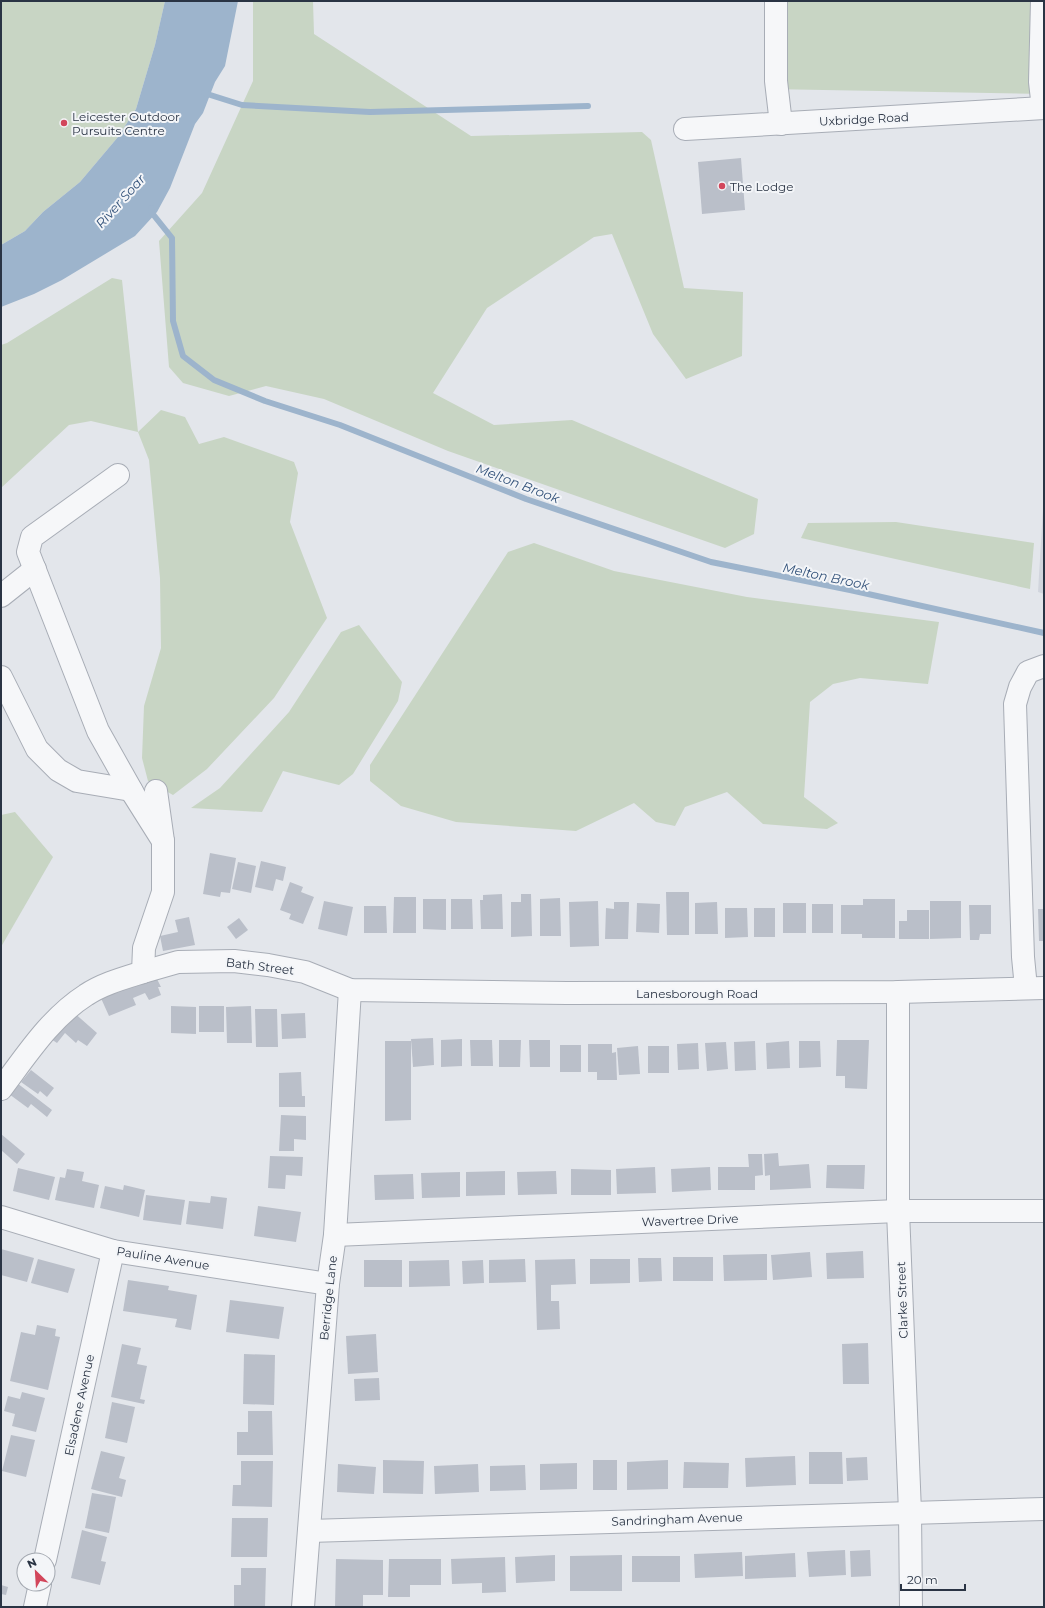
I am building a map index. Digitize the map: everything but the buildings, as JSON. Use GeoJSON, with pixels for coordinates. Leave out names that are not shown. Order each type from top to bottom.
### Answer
{"type":"FeatureCollection","features":[{"type":"Feature","properties":{"kind":"street"},"geometry":{"type":"LineString","coordinates":[[776,1],[776,81],[781,124]]}},
{"type":"Feature","properties":{"kind":"street"},"geometry":{"type":"LineString","coordinates":[[1042,1],[1040,82],[1044,108]]}},
{"type":"Feature","properties":{"kind":"street","name":"Uxbridge Road"},"geometry":{"type":"LineString","coordinates":[[685,129],[1044,108]]}},
{"type":"Feature","properties":{"kind":"street"},"geometry":{"type":"LineString","coordinates":[[118,475],[32,537],[28,552],[98,732],[131,790],[163,841]]}},
{"type":"Feature","properties":{"kind":"street"},"geometry":{"type":"LineString","coordinates":[[1,596],[35,569]]}},
{"type":"Feature","properties":{"kind":"street"},"geometry":{"type":"LineString","coordinates":[[1035,988],[1023,957],[1015,704],[1020,687],[1028,672],[1044,666]]}},
{"type":"Feature","properties":{"kind":"street"},"geometry":{"type":"LineString","coordinates":[[1,677],[36,749],[58,770],[77,781],[131,790]]}},
{"type":"Feature","properties":{"kind":"street"},"geometry":{"type":"LineString","coordinates":[[143,972],[144,948],[163,892],[163,841],[156,791]]}},
{"type":"Feature","properties":{"kind":"street","name":"Bath Street"},"geometry":{"type":"LineString","coordinates":[[1,1089],[60,1014],[86,994],[113,982],[178,962],[234,961],[268,965],[305,972],[350,990]]}},
{"type":"Feature","properties":{"kind":"street","name":"Lanesborough Road"},"geometry":{"type":"LineString","coordinates":[[350,990],[567,993],[898,992],[1035,988]]}},
{"type":"Feature","properties":{"kind":"street","name":"Berridge Lane"},"geometry":{"type":"LineString","coordinates":[[303,1607],[328,1284],[335,1235],[350,990]]}},
{"type":"Feature","properties":{"kind":"street","name":"Clarke Street"},"geometry":{"type":"LineString","coordinates":[[898,992],[898,1211],[910,1512],[911,1607]]}},
{"type":"Feature","properties":{"kind":"street","name":"Wavertree Drive"},"geometry":{"type":"LineString","coordinates":[[335,1235],[898,1211],[1044,1211]]}},
{"type":"Feature","properties":{"kind":"street","name":"Pauline Avenue"},"geometry":{"type":"LineString","coordinates":[[1,1217],[113,1251],[328,1284]]}},
{"type":"Feature","properties":{"kind":"street","name":"Elsadene Avenue"},"geometry":{"type":"LineString","coordinates":[[47,1552],[113,1251]]}},
{"type":"Feature","properties":{"kind":"street","name":"Sandringham Avenue"},"geometry":{"type":"LineString","coordinates":[[309,1531],[1044,1509]]}},
{"type":"Feature","properties":{"kind":"street"},"geometry":{"type":"LineString","coordinates":[[35,1607],[38,1592]]}},
{"type":"Feature","properties":{"kind":"shaded area"},"geometry":{"type":"Polygon","coordinates":[[[1044,492],[1044,594],[1038,592],[1044,492]]]}},
{"type":"Feature","properties":{"kind":"green space","name":"Leicester Outdoor Pursuits Centre"},"geometry":{"type":"Polygon","coordinates":[[[1,1],[165,1],[155,45],[136,109],[118,137],[80,182],[43,212],[25,231],[1,245],[1,1]]]}},
{"type":"Feature","properties":{"kind":"green space"},"geometry":{"type":"Polygon","coordinates":[[[253,1],[313,1],[314,34],[471,136],[642,132],[651,140],[684,288],[743,292],[742,356],[686,379],[653,334],[612,234],[594,237],[487,308],[433,393],[494,425],[572,420],[758,499],[754,534],[725,548],[448,451],[324,399],[266,386],[229,396],[183,383],[169,367],[159,241],[202,193],[253,81],[253,1]]]}},
{"type":"Feature","properties":{"kind":"green space"},"geometry":{"type":"Polygon","coordinates":[[[769,1],[1044,1],[1044,94],[768,89],[769,1]]]}},
{"type":"Feature","properties":{"kind":"green space"},"geometry":{"type":"Polygon","coordinates":[[[112,278],[122,280],[138,432],[91,421],[69,425],[1,488],[1,345],[7,343],[112,278]]]}},
{"type":"Feature","properties":{"kind":"green space"},"geometry":{"type":"Polygon","coordinates":[[[161,410],[185,417],[199,444],[224,437],[294,462],[298,473],[290,522],[327,618],[274,698],[207,769],[173,795],[148,781],[142,758],[144,706],[161,648],[160,578],[149,460],[138,432],[161,410]]]}},
{"type":"Feature","properties":{"kind":"green space"},"geometry":{"type":"Polygon","coordinates":[[[896,522],[1034,543],[1030,589],[801,538],[808,523],[896,522]]]}},
{"type":"Feature","properties":{"kind":"green space"},"geometry":{"type":"Polygon","coordinates":[[[534,543],[614,571],[747,597],[939,622],[928,684],[860,678],[833,684],[810,702],[804,797],[838,823],[827,829],[763,824],[727,792],[685,807],[675,826],[656,822],[634,803],[576,831],[456,822],[401,806],[370,781],[370,765],[508,552],[534,543]]]}},
{"type":"Feature","properties":{"kind":"green space"},"geometry":{"type":"Polygon","coordinates":[[[359,625],[402,682],[398,701],[353,774],[339,785],[283,771],[262,812],[191,808],[220,788],[289,712],[341,632],[359,625]]]}},
{"type":"Feature","properties":{"kind":"green space"},"geometry":{"type":"Polygon","coordinates":[[[15,812],[53,857],[1,947],[1,815],[15,812]]]}},
{"type":"Feature","properties":{"kind":"water","name":"River Soar"},"geometry":{"type":"Polygon","coordinates":[[[165,1],[238,1],[225,66],[215,82],[203,113],[195,124],[170,188],[157,212],[135,236],[62,280],[34,294],[1,307],[1,245],[25,231],[43,212],[80,182],[118,137],[136,109],[155,45],[165,1]]]}},
{"type":"Feature","properties":{"kind":"waterway"},"geometry":{"type":"LineString","coordinates":[[204,93],[242,105],[370,112],[588,106]]}},
{"type":"Feature","properties":{"kind":"waterway","name":"Melton Brook"},"geometry":{"type":"LineString","coordinates":[[151,208],[152,213],[172,238],[173,321],[183,356],[214,380],[265,401],[340,425],[526,499],[711,562],[850,590],[1044,633]]}},
{"type":"Feature","properties":{"kind":"place","name":"Leicester Outdoor Pursuits Centre"},"geometry":{"type":"Point","coordinates":[64,123]}},
{"type":"Feature","properties":{"kind":"place","name":"The Lodge"},"geometry":{"type":"Point","coordinates":[722,186]}}]}
